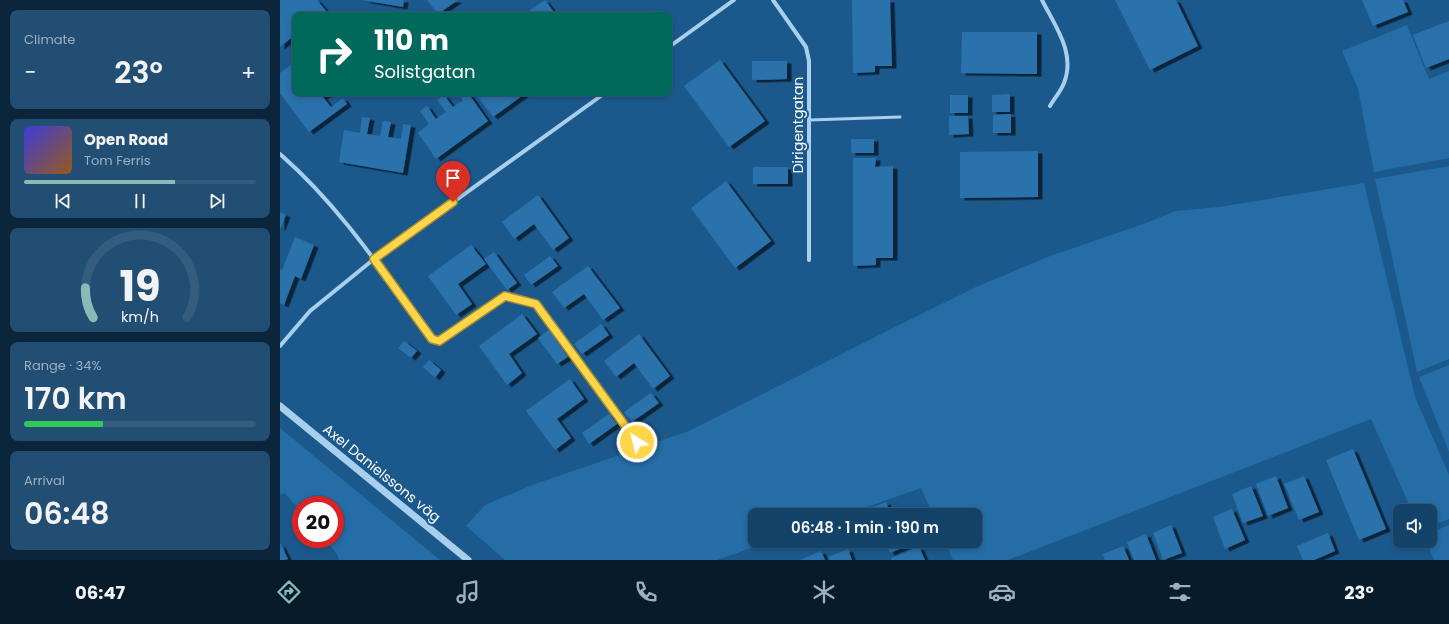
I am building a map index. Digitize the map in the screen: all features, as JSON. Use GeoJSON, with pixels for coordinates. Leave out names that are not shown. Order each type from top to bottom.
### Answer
{"type":"FeatureCollection","features":[{"type":"Feature","properties":{"kind":"street"},"geometry":{"type":"LineString","coordinates":[[672,45],[734,0]]}},
{"type":"Feature","properties":{"kind":"street","name":"Dirigentgatan"},"geometry":{"type":"LineString","coordinates":[[773,0],[806,47],[809,61],[809,260]]}},
{"type":"Feature","properties":{"kind":"street"},"geometry":{"type":"LineString","coordinates":[[1042,0],[1065,46],[1069,60],[1064,84],[1050,106]]}},
{"type":"Feature","properties":{"kind":"street"},"geometry":{"type":"LineString","coordinates":[[280,346],[310,311],[374,259],[601,96]]}},
{"type":"Feature","properties":{"kind":"street"},"geometry":{"type":"LineString","coordinates":[[280,154],[300,172],[339,213],[432,339],[439,341]]}},
{"type":"Feature","properties":{"kind":"street","name":"Axel Danielssons väg"},"geometry":{"type":"LineString","coordinates":[[280,406],[468,560]]}},
{"type":"Feature","properties":{"kind":"lane"},"geometry":{"type":"LineString","coordinates":[[809,120],[900,117]]}},
{"type":"Feature","properties":{"kind":"lane"},"geometry":{"type":"LineString","coordinates":[[439,341],[505,296],[536,304],[637,442]]}},
{"type":"Feature","properties":{"kind":"shaded area"},"geometry":{"type":"Polygon","coordinates":[[[1407,25],[1429,79],[1449,71],[1449,158],[1374,172],[1358,89],[1342,51],[1407,25]]]}},
{"type":"Feature","properties":{"kind":"shaded area"},"geometry":{"type":"Polygon","coordinates":[[[1449,166],[1449,359],[1417,372],[1375,179],[1449,166]]]}},
{"type":"Feature","properties":{"kind":"shaded area"},"geometry":{"type":"Polygon","coordinates":[[[1364,183],[1415,397],[1449,475],[1449,519],[1437,523],[1437,504],[1409,504],[1371,419],[1008,560],[953,560],[948,548],[982,548],[982,508],[930,508],[921,488],[864,508],[748,508],[748,548],[751,548],[717,560],[505,560],[466,526],[485,505],[532,485],[689,431],[976,287],[1050,256],[1149,222],[1175,211],[1219,207],[1364,183]]]}},
{"type":"Feature","properties":{"kind":"shaded area"},"geometry":{"type":"Polygon","coordinates":[[[1449,365],[1449,452],[1419,377],[1449,365]]]}},
{"type":"Feature","properties":{"kind":"shaded area"},"geometry":{"type":"Polygon","coordinates":[[[280,428],[440,560],[339,560],[337,554],[332,548],[344,548],[344,496],[292,496],[292,501],[285,493],[280,495],[280,428]]]}},
{"type":"Feature","properties":{"kind":"shaded area"},"geometry":{"type":"Polygon","coordinates":[[[1449,525],[1449,560],[1434,560],[1429,548],[1437,548],[1437,530],[1449,525]]]}},
{"type":"Feature","properties":{"kind":"building"},"geometry":{"type":"Polygon","coordinates":[[[280,0],[317,0],[327,12],[292,12],[292,37],[280,47],[280,0]]]}},
{"type":"Feature","properties":{"kind":"building"},"geometry":{"type":"Polygon","coordinates":[[[362,0],[404,0],[403,7],[362,0]]]}},
{"type":"Feature","properties":{"kind":"building"},"geometry":{"type":"Polygon","coordinates":[[[427,0],[458,0],[441,12],[436,12],[427,0]]]}},
{"type":"Feature","properties":{"kind":"building"},"geometry":{"type":"Polygon","coordinates":[[[545,0],[554,12],[527,12],[545,0]]]}},
{"type":"Feature","properties":{"kind":"building"},"geometry":{"type":"Polygon","coordinates":[[[852,0],[890,0],[892,66],[875,66],[875,72],[853,73],[852,0]]]}},
{"type":"Feature","properties":{"kind":"building"},"geometry":{"type":"Polygon","coordinates":[[[1115,0],[1176,0],[1198,46],[1150,70],[1115,0]]]}},
{"type":"Feature","properties":{"kind":"building"},"geometry":{"type":"Polygon","coordinates":[[[1362,0],[1403,0],[1408,12],[1373,26],[1362,0]]]}},
{"type":"Feature","properties":{"kind":"building"},"geometry":{"type":"Polygon","coordinates":[[[1449,21],[1449,59],[1426,68],[1413,35],[1449,21]]]}},
{"type":"Feature","properties":{"kind":"building"},"geometry":{"type":"Polygon","coordinates":[[[962,32],[1037,32],[1037,74],[961,73],[962,32]]]}},
{"type":"Feature","properties":{"kind":"building"},"geometry":{"type":"Polygon","coordinates":[[[720,60],[765,121],[729,147],[684,86],[720,60]]]}},
{"type":"Feature","properties":{"kind":"building"},"geometry":{"type":"Polygon","coordinates":[[[752,61],[787,61],[787,79],[752,80],[752,61]]]}},
{"type":"Feature","properties":{"kind":"building"},"geometry":{"type":"Polygon","coordinates":[[[292,64],[292,96],[324,96],[323,97],[331,107],[343,98],[347,104],[309,132],[280,93],[280,73],[292,64]]]}},
{"type":"Feature","properties":{"kind":"building"},"geometry":{"type":"Polygon","coordinates":[[[1010,94],[1010,112],[992,112],[992,95],[1010,94]]]}},
{"type":"Feature","properties":{"kind":"building"},"geometry":{"type":"Polygon","coordinates":[[[950,95],[968,95],[968,113],[950,113],[950,95]]]}},
{"type":"Feature","properties":{"kind":"building"},"geometry":{"type":"Polygon","coordinates":[[[443,96],[445,96],[453,107],[463,100],[460,96],[470,96],[488,121],[436,159],[418,133],[429,124],[420,111],[427,106],[436,119],[446,112],[437,100],[443,96]]]}},
{"type":"Feature","properties":{"kind":"building"},"geometry":{"type":"Polygon","coordinates":[[[477,96],[522,96],[493,117],[477,96]]]}},
{"type":"Feature","properties":{"kind":"building"},"geometry":{"type":"Polygon","coordinates":[[[1011,114],[1011,133],[993,133],[993,115],[1011,114]]]}},
{"type":"Feature","properties":{"kind":"building"},"geometry":{"type":"Polygon","coordinates":[[[949,116],[968,116],[969,134],[949,135],[949,116]]]}},
{"type":"Feature","properties":{"kind":"building"},"geometry":{"type":"Polygon","coordinates":[[[362,117],[370,118],[367,134],[380,136],[383,121],[391,122],[388,137],[401,139],[403,124],[411,125],[403,173],[339,162],[344,130],[360,133],[362,117]]]}},
{"type":"Feature","properties":{"kind":"building"},"geometry":{"type":"Polygon","coordinates":[[[851,139],[874,139],[874,153],[851,153],[851,139]]]}},
{"type":"Feature","properties":{"kind":"building"},"geometry":{"type":"Polygon","coordinates":[[[1038,151],[1038,197],[960,198],[960,152],[1038,151]]]}},
{"type":"Feature","properties":{"kind":"building"},"geometry":{"type":"Polygon","coordinates":[[[853,158],[876,158],[875,167],[893,166],[893,258],[876,258],[876,265],[853,266],[853,158]]]}},
{"type":"Feature","properties":{"kind":"building"},"geometry":{"type":"Polygon","coordinates":[[[753,167],[788,167],[788,184],[753,184],[753,167]]]}},
{"type":"Feature","properties":{"kind":"building"},"geometry":{"type":"Polygon","coordinates":[[[726,181],[771,241],[735,268],[691,208],[726,181]]]}},
{"type":"Feature","properties":{"kind":"building"},"geometry":{"type":"Polygon","coordinates":[[[538,195],[569,238],[553,250],[534,224],[514,239],[502,222],[538,195]]]}},
{"type":"Feature","properties":{"kind":"building"},"geometry":{"type":"Polygon","coordinates":[[[280,212],[286,215],[280,230],[280,212]]]}},
{"type":"Feature","properties":{"kind":"building"},"geometry":{"type":"Polygon","coordinates":[[[295,237],[314,245],[301,279],[295,276],[284,305],[280,303],[280,269],[282,270],[295,237]]]}},
{"type":"Feature","properties":{"kind":"building"},"geometry":{"type":"Polygon","coordinates":[[[471,245],[486,264],[458,284],[472,304],[456,315],[428,276],[471,245]]]}},
{"type":"Feature","properties":{"kind":"building"},"geometry":{"type":"Polygon","coordinates":[[[494,252],[517,283],[507,290],[484,259],[494,252]]]}},
{"type":"Feature","properties":{"kind":"building"},"geometry":{"type":"Polygon","coordinates":[[[550,256],[558,266],[531,285],[524,275],[550,256]]]}},
{"type":"Feature","properties":{"kind":"building"},"geometry":{"type":"Polygon","coordinates":[[[588,266],[620,308],[603,320],[584,294],[564,308],[552,292],[588,266]]]}},
{"type":"Feature","properties":{"kind":"building"},"geometry":{"type":"Polygon","coordinates":[[[522,314],[537,334],[509,354],[522,373],[507,385],[479,346],[522,314]]]}},
{"type":"Feature","properties":{"kind":"building"},"geometry":{"type":"Polygon","coordinates":[[[601,324],[609,335],[582,354],[574,344],[601,324]]]}},
{"type":"Feature","properties":{"kind":"building"},"geometry":{"type":"Polygon","coordinates":[[[549,330],[568,357],[557,364],[538,338],[549,330]]]}},
{"type":"Feature","properties":{"kind":"building"},"geometry":{"type":"Polygon","coordinates":[[[639,334],[670,376],[653,389],[634,363],[616,377],[604,361],[639,334]]]}},
{"type":"Feature","properties":{"kind":"building"},"geometry":{"type":"Polygon","coordinates":[[[404,341],[417,351],[411,358],[398,348],[404,341]]]}},
{"type":"Feature","properties":{"kind":"building"},"geometry":{"type":"Polygon","coordinates":[[[429,360],[441,370],[435,378],[423,367],[429,360]]]}},
{"type":"Feature","properties":{"kind":"building"},"geometry":{"type":"Polygon","coordinates":[[[570,379],[584,399],[557,419],[571,438],[555,450],[526,411],[570,379]]]}},
{"type":"Feature","properties":{"kind":"building"},"geometry":{"type":"Polygon","coordinates":[[[651,393],[659,403],[632,422],[624,412],[651,393]]]}},
{"type":"Feature","properties":{"kind":"building"},"geometry":{"type":"Polygon","coordinates":[[[609,414],[617,424],[589,444],[582,433],[609,414]]]}},
{"type":"Feature","properties":{"kind":"building"},"geometry":{"type":"Polygon","coordinates":[[[1353,449],[1386,529],[1359,540],[1326,460],[1353,449]]]}},
{"type":"Feature","properties":{"kind":"building"},"geometry":{"type":"Polygon","coordinates":[[[1276,476],[1288,508],[1268,516],[1256,484],[1276,476]]]}},
{"type":"Feature","properties":{"kind":"building"},"geometry":{"type":"Polygon","coordinates":[[[1304,476],[1319,512],[1299,520],[1284,484],[1304,476]]]}},
{"type":"Feature","properties":{"kind":"building"},"geometry":{"type":"Polygon","coordinates":[[[1251,486],[1263,516],[1243,523],[1232,494],[1251,486]]]}},
{"type":"Feature","properties":{"kind":"building"},"geometry":{"type":"Polygon","coordinates":[[[886,502],[888,508],[872,508],[886,502]]]}},
{"type":"Feature","properties":{"kind":"building"},"geometry":{"type":"Polygon","coordinates":[[[1232,509],[1245,540],[1225,549],[1213,517],[1232,509]]]}},
{"type":"Feature","properties":{"kind":"building"},"geometry":{"type":"Polygon","coordinates":[[[1171,525],[1182,553],[1163,560],[1153,533],[1171,525]]]}},
{"type":"Feature","properties":{"kind":"building"},"geometry":{"type":"Polygon","coordinates":[[[1328,533],[1335,551],[1314,560],[1303,560],[1297,546],[1328,533]]]}},
{"type":"Feature","properties":{"kind":"building"},"geometry":{"type":"Polygon","coordinates":[[[1146,534],[1156,560],[1134,560],[1127,542],[1146,534]]]}},
{"type":"Feature","properties":{"kind":"building"},"geometry":{"type":"Polygon","coordinates":[[[280,543],[288,559],[280,560],[280,543]]]}},
{"type":"Feature","properties":{"kind":"building"},"geometry":{"type":"Polygon","coordinates":[[[1123,546],[1129,560],[1105,560],[1103,554],[1123,546]]]}},
{"type":"Feature","properties":{"kind":"building"},"geometry":{"type":"Polygon","coordinates":[[[888,548],[902,548],[890,553],[888,548]]]}},
{"type":"Feature","properties":{"kind":"building"},"geometry":{"type":"Polygon","coordinates":[[[919,548],[925,560],[891,560],[891,558],[919,548]]]}},
{"type":"Feature","properties":{"kind":"building"},"geometry":{"type":"Polygon","coordinates":[[[848,549],[852,560],[829,560],[828,557],[848,549]]]}},
{"type":"Feature","properties":{"kind":"building"},"geometry":{"type":"Polygon","coordinates":[[[821,551],[825,560],[800,560],[821,551]]]}},
{"type":"Feature","properties":{"kind":"route"},"geometry":{"type":"LineString","coordinates":[[453,202],[374,259],[432,339],[439,341],[505,296],[536,304],[637,442]]}}]}
